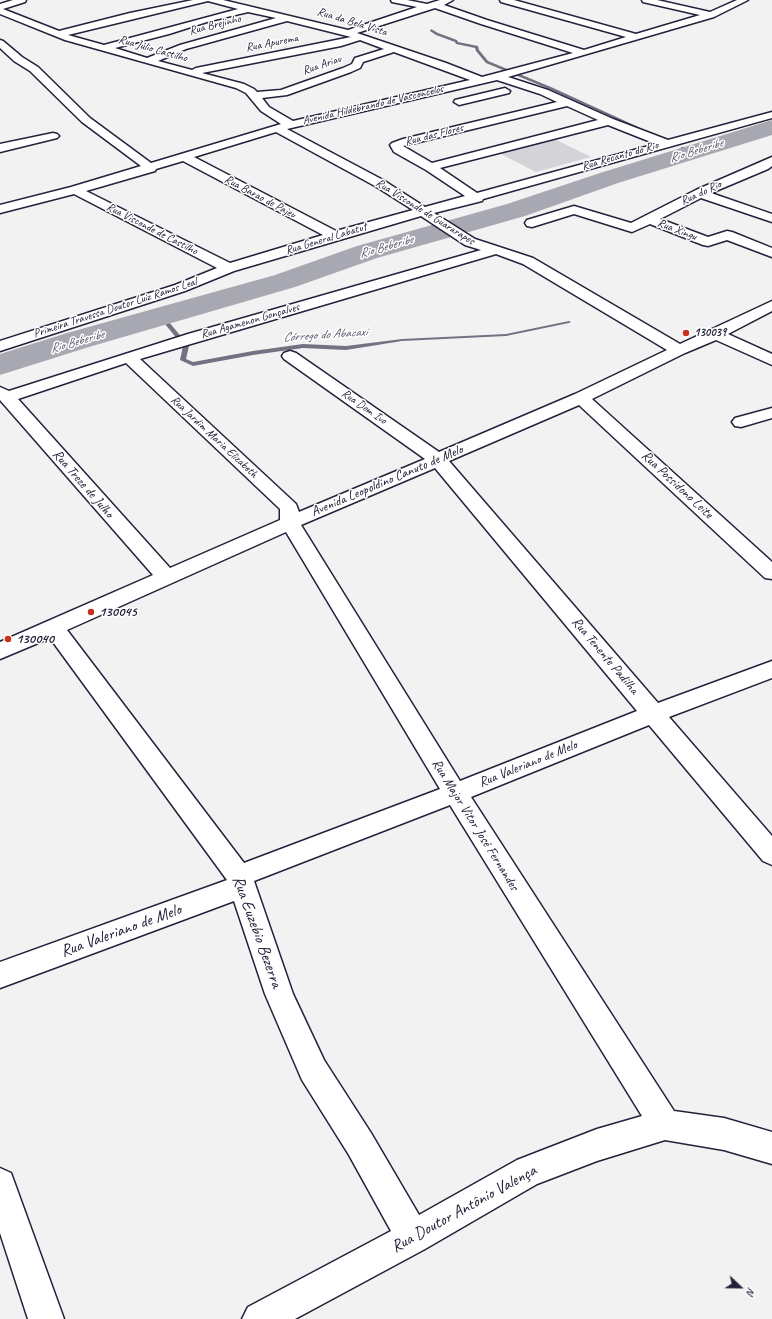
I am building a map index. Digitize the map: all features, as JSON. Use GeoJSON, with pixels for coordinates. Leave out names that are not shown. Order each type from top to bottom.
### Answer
{"type":"FeatureCollection","features":[{"type":"Feature","properties":{"kind":"street"},"geometry":{"type":"LineString","coordinates":[[0,7],[22,0]]}},
{"type":"Feature","properties":{"kind":"street"},"geometry":{"type":"LineString","coordinates":[[59,34],[130,16],[205,0]]}},
{"type":"Feature","properties":{"kind":"street","name":"Rua da Bela Vista"},"geometry":{"type":"LineString","coordinates":[[212,0],[348,33],[442,65],[482,81]]}},
{"type":"Feature","properties":{"kind":"street"},"geometry":{"type":"LineString","coordinates":[[395,0],[431,6],[584,53]]}},
{"type":"Feature","properties":{"kind":"street"},"geometry":{"type":"LineString","coordinates":[[348,33],[448,0]]}},
{"type":"Feature","properties":{"kind":"street"},"geometry":{"type":"LineString","coordinates":[[504,0],[635,37]]}},
{"type":"Feature","properties":{"kind":"street"},"geometry":{"type":"LineString","coordinates":[[646,0],[711,15]]}},
{"type":"Feature","properties":{"kind":"street","name":"Avenida Hildebrando de Vasconcelos"},"geometry":{"type":"LineString","coordinates":[[0,209],[75,190],[151,168],[290,124],[517,72],[711,15],[744,0]]}},
{"type":"Feature","properties":{"kind":"street"},"geometry":{"type":"LineString","coordinates":[[104,48],[166,32],[207,19],[272,4]]}},
{"type":"Feature","properties":{"kind":"street","name":"Rua Júlio Castilho"},"geometry":{"type":"LineString","coordinates":[[0,11],[59,34],[148,61],[240,86],[250,91],[264,109],[290,124]]}},
{"type":"Feature","properties":{"kind":"street","name":"Rua Brejinho"},"geometry":{"type":"LineString","coordinates":[[148,61],[189,45],[289,18]]}},
{"type":"Feature","properties":{"kind":"street"},"geometry":{"type":"LineString","coordinates":[[36,25],[55,21]]}},
{"type":"Feature","properties":{"kind":"street","name":"Rua Apurema"},"geometry":{"type":"LineString","coordinates":[[188,72],[341,43],[361,37]]}},
{"type":"Feature","properties":{"kind":"street"},"geometry":{"type":"LineString","coordinates":[[0,44],[34,69],[86,120],[151,168]]}},
{"type":"Feature","properties":{"kind":"street","name":"Rua Ariau"},"geometry":{"type":"LineString","coordinates":[[254,96],[287,91],[356,66],[359,60],[393,48]]}},
{"type":"Feature","properties":{"kind":"street","name":"Rua Recanto do Rio"},"geometry":{"type":"LineString","coordinates":[[501,76],[544,92],[566,103],[665,143]]}},
{"type":"Feature","properties":{"kind":"street"},"geometry":{"type":"LineString","coordinates":[[459,102],[526,86]]}},
{"type":"Feature","properties":{"kind":"street","name":"Rua das Flores"},"geometry":{"type":"LineString","coordinates":[[477,198],[430,167],[401,151],[396,146],[403,142],[566,103]]}},
{"type":"Feature","properties":{"kind":"street"},"geometry":{"type":"LineString","coordinates":[[665,143],[772,115]]}},
{"type":"Feature","properties":{"kind":"street"},"geometry":{"type":"LineString","coordinates":[[430,167],[609,121]]}},
{"type":"Feature","properties":{"kind":"street","name":"Rua Visconde de Guararapes"},"geometry":{"type":"LineString","coordinates":[[277,128],[379,183],[470,242],[522,258],[658,340],[679,350]]}},
{"type":"Feature","properties":{"kind":"street"},"geometry":{"type":"LineString","coordinates":[[0,148],[53,136]]}},
{"type":"Feature","properties":{"kind":"street","name":"Rua Recanto do Rio"},"geometry":{"type":"LineString","coordinates":[[423,212],[477,198],[665,143]]}},
{"type":"Feature","properties":{"kind":"street","name":"Rua Barao de Pajeu"},"geometry":{"type":"LineString","coordinates":[[185,157],[335,236]]}},
{"type":"Feature","properties":{"kind":"street","name":"Rua do Rio"},"geometry":{"type":"LineString","coordinates":[[532,222],[574,210],[632,228],[700,193],[764,166],[772,161]]}},
{"type":"Feature","properties":{"kind":"street","name":"Rua Visconde de Castilho"},"geometry":{"type":"LineString","coordinates":[[75,190],[229,268]]}},
{"type":"Feature","properties":{"kind":"street"},"geometry":{"type":"LineString","coordinates":[[700,193],[772,218]]}},
{"type":"Feature","properties":{"kind":"street","name":"Rua General Labatut"},"geometry":{"type":"LineString","coordinates":[[229,268],[335,236],[423,212]]}},
{"type":"Feature","properties":{"kind":"street","name":"Rua Xingu"},"geometry":{"type":"LineString","coordinates":[[649,219],[708,242],[727,235],[772,253]]}},
{"type":"Feature","properties":{"kind":"street","name":"Rua Agamenon Gonçalves"},"geometry":{"type":"LineString","coordinates":[[3,394],[193,337],[496,250]]}},
{"type":"Feature","properties":{"kind":"street","name":"Primeira Travessa Doutor Luiz Ramos Leal"},"geometry":{"type":"LineString","coordinates":[[0,346],[180,288],[229,268]]}},
{"type":"Feature","properties":{"kind":"street","name":"Avenida Leopoldino Canuto de Melo"},"geometry":{"type":"LineString","coordinates":[[0,651],[290,523],[581,398],[679,350],[716,334],[772,305]]}},
{"type":"Feature","properties":{"kind":"street"},"geometry":{"type":"LineString","coordinates":[[716,334],[772,360]]}},
{"type":"Feature","properties":{"kind":"street","name":"Rua Dom Ivo"},"geometry":{"type":"LineString","coordinates":[[290,356],[437,459]]}},
{"type":"Feature","properties":{"kind":"street","name":"Rua Jardim Maria Elizabeth"},"geometry":{"type":"LineString","coordinates":[[128,357],[289,508],[290,523]]}},
{"type":"Feature","properties":{"kind":"street","name":"Rua Treze de Julho"},"geometry":{"type":"LineString","coordinates":[[3,394],[166,577]]}},
{"type":"Feature","properties":{"kind":"street","name":"Rua Possidono Leite"},"geometry":{"type":"LineString","coordinates":[[581,398],[772,573]]}},
{"type":"Feature","properties":{"kind":"street"},"geometry":{"type":"LineString","coordinates":[[741,422],[772,413]]}},
{"type":"Feature","properties":{"kind":"street","name":"Rua Tenente Padilha"},"geometry":{"type":"LineString","coordinates":[[437,459],[772,854]]}},
{"type":"Feature","properties":{"kind":"street","name":"Rua Major Vitor José Fernandes"},"geometry":{"type":"LineString","coordinates":[[290,523],[455,793],[666,1125]]}},
{"type":"Feature","properties":{"kind":"street","name":"Rua Euzebio Bezerra"},"geometry":{"type":"LineString","coordinates":[[54,628],[241,882],[279,994],[313,1070],[360,1144],[413,1237]]}},
{"type":"Feature","properties":{"kind":"street","name":"Rua Valeriano de Melo"},"geometry":{"type":"LineString","coordinates":[[0,975],[196,904],[241,882],[455,793],[653,714],[772,669]]}},
{"type":"Feature","properties":{"kind":"street","name":"Rua Doutor Antônio Valença"},"geometry":{"type":"LineString","coordinates":[[260,1319],[413,1237],[528,1171],[597,1145],[666,1125],[724,1134],[772,1148]]}},
{"type":"Feature","properties":{"kind":"street"},"geometry":{"type":"LineString","coordinates":[[0,1184],[46,1319]]}},
{"type":"Feature","properties":{"kind":"shaded area"},"geometry":{"type":"Polygon","coordinates":[[[552,138],[591,157],[536,172],[497,152],[552,138]]]}},
{"type":"Feature","properties":{"kind":"waterway"},"geometry":{"type":"LineString","coordinates":[[431,30],[437,34],[456,41],[457,43],[477,47],[477,50],[487,62],[550,88],[656,136]]}},
{"type":"Feature","properties":{"kind":"waterway","name":"Rio Beberibe"},"geometry":{"type":"LineString","coordinates":[[0,365],[78,340],[285,281],[367,252],[516,210],[609,178],[772,127]]}},
{"type":"Feature","properties":{"kind":"waterway","name":"Rio Beberibe"},"geometry":{"type":"LineString","coordinates":[[682,148],[694,152]]}},
{"type":"Feature","properties":{"kind":"waterway","name":"Córrego do Abacaxi"},"geometry":{"type":"LineString","coordinates":[[162,317],[186,346],[183,360],[193,364],[303,346],[346,348],[402,340],[506,335],[569,322]]}},
{"type":"Feature","properties":{"kind":"place","name":"130039"},"geometry":{"type":"Point","coordinates":[686,333]}},
{"type":"Feature","properties":{"kind":"place","name":"130045"},"geometry":{"type":"Point","coordinates":[91,612]}},
{"type":"Feature","properties":{"kind":"place","name":"130040"},"geometry":{"type":"Point","coordinates":[8,639]}}]}
